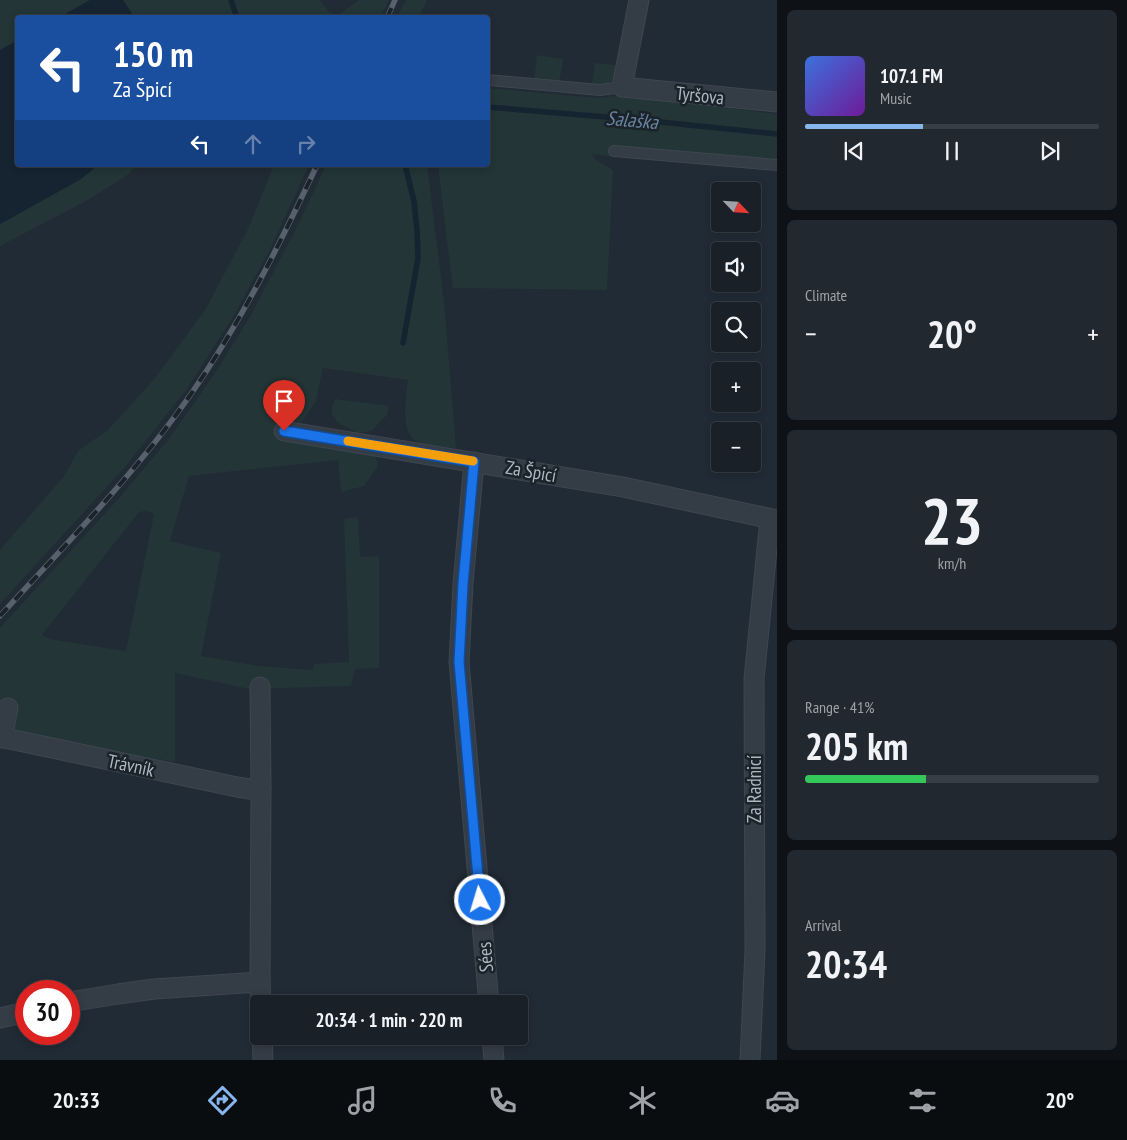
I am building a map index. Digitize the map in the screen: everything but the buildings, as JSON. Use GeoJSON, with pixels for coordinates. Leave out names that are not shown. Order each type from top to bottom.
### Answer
{"type":"FeatureCollection","features":[{"type":"Feature","properties":{"kind":"street"},"geometry":{"type":"LineString","coordinates":[[622,87],[639,0]]}},
{"type":"Feature","properties":{"kind":"street","name":"Tyršova"},"geometry":{"type":"LineString","coordinates":[[622,87],[777,102]]}},
{"type":"Feature","properties":{"kind":"street","name":"Za Špicí"},"geometry":{"type":"LineString","coordinates":[[284,431],[623,487],[774,519]]}},
{"type":"Feature","properties":{"kind":"street","name":"Sées"},"geometry":{"type":"LineString","coordinates":[[474,462],[462,594],[459,662],[488,995]]}},
{"type":"Feature","properties":{"kind":"street","name":"Za Radnicí"},"geometry":{"type":"LineString","coordinates":[[750,1060],[755,950],[754,679],[774,519]]}},
{"type":"Feature","properties":{"kind":"street"},"geometry":{"type":"LineString","coordinates":[[260,687],[261,995]]}},
{"type":"Feature","properties":{"kind":"street","name":"Trávník"},"geometry":{"type":"LineString","coordinates":[[8,708],[1,737],[237,787],[261,788]]}},
{"type":"Feature","properties":{"kind":"street"},"geometry":{"type":"LineString","coordinates":[[80,1000],[154,990],[260,982]]}},
{"type":"Feature","properties":{"kind":"street"},"geometry":{"type":"LineString","coordinates":[[0,1018],[15,1015]]}},
{"type":"Feature","properties":{"kind":"street"},"geometry":{"type":"LineString","coordinates":[[262,1045],[263,1060]]}},
{"type":"Feature","properties":{"kind":"street"},"geometry":{"type":"LineString","coordinates":[[493,1045],[494,1060]]}},
{"type":"Feature","properties":{"kind":"lane"},"geometry":{"type":"LineString","coordinates":[[490,80],[600,90],[622,87]]}},
{"type":"Feature","properties":{"kind":"lane"},"geometry":{"type":"LineString","coordinates":[[614,151],[777,165]]}},
{"type":"Feature","properties":{"kind":"shaded area"},"geometry":{"type":"Polygon","coordinates":[[[0,0],[91,0],[64,15],[15,15],[15,42],[0,50],[0,0]]]}},
{"type":"Feature","properties":{"kind":"shaded area"},"geometry":{"type":"Polygon","coordinates":[[[123,0],[320,0],[329,12],[338,15],[133,15],[123,0]]]}},
{"type":"Feature","properties":{"kind":"shaded area"},"geometry":{"type":"Polygon","coordinates":[[[359,0],[389,0],[382,15],[338,15],[359,0]]]}},
{"type":"Feature","properties":{"kind":"shaded area"},"geometry":{"type":"Polygon","coordinates":[[[406,0],[427,0],[420,15],[398,15],[406,0]]]}},
{"type":"Feature","properties":{"kind":"shaded area"},"geometry":{"type":"Polygon","coordinates":[[[537,55],[563,59],[559,84],[534,81],[537,55]]]}},
{"type":"Feature","properties":{"kind":"shaded area"},"geometry":{"type":"Polygon","coordinates":[[[595,63],[617,66],[610,82],[602,85],[592,84],[595,63]]]}},
{"type":"Feature","properties":{"kind":"shaded area"},"geometry":{"type":"Polygon","coordinates":[[[490,88],[597,98],[625,95],[777,114],[777,160],[613,148],[613,157],[592,154],[595,159],[613,170],[607,290],[453,288],[438,167],[490,167],[490,88]]]}},
{"type":"Feature","properties":{"kind":"shaded area"},"geometry":{"type":"Polygon","coordinates":[[[96,167],[135,167],[126,176],[88,200],[0,246],[0,224],[81,179],[96,167]]]}},
{"type":"Feature","properties":{"kind":"shaded area"},"geometry":{"type":"Polygon","coordinates":[[[273,167],[308,167],[270,250],[233,317],[187,389],[125,467],[0,604],[0,550],[64,476],[79,450],[108,430],[155,378],[205,310],[249,227],[273,167]]]}},
{"type":"Feature","properties":{"kind":"shaded area"},"geometry":{"type":"Polygon","coordinates":[[[325,167],[427,167],[444,301],[456,448],[421,443],[412,437],[408,431],[405,414],[408,380],[323,368],[316,401],[302,422],[283,423],[369,452],[376,458],[378,466],[364,486],[341,492],[338,460],[189,476],[170,541],[221,553],[201,656],[259,666],[313,670],[314,664],[349,662],[344,519],[358,517],[360,557],[379,556],[379,668],[355,669],[351,686],[249,689],[175,673],[175,762],[120,752],[117,757],[16,733],[14,728],[0,746],[0,628],[119,498],[168,440],[213,376],[251,315],[299,223],[325,167]],[[146,511],[139,512],[42,635],[49,639],[126,651],[154,514],[146,511]]]}},
{"type":"Feature","properties":{"kind":"shaded area"},"geometry":{"type":"Polygon","coordinates":[[[335,399],[389,406],[387,415],[371,431],[357,433],[337,422],[332,414],[335,399]]]}},
{"type":"Feature","properties":{"kind":"water"},"geometry":{"type":"Polygon","coordinates":[[[90,0],[123,0],[133,15],[64,15],[90,0]]]}},
{"type":"Feature","properties":{"kind":"water"},"geometry":{"type":"Polygon","coordinates":[[[15,42],[15,167],[96,167],[81,179],[0,224],[0,50],[15,42]]]}},
{"type":"Feature","properties":{"kind":"waterway","name":"Salaška"},"geometry":{"type":"LineString","coordinates":[[231,0],[236,15]]}},
{"type":"Feature","properties":{"kind":"waterway","name":"Salaška"},"geometry":{"type":"LineString","coordinates":[[490,107],[777,134]]}},
{"type":"Feature","properties":{"kind":"waterway"},"geometry":{"type":"LineString","coordinates":[[403,343],[418,258],[414,201],[406,167]]}},
{"type":"Feature","properties":{"kind":"railway"},"geometry":{"type":"LineString","coordinates":[[388,15],[395,0]]}},
{"type":"Feature","properties":{"kind":"railway"},"geometry":{"type":"LineString","coordinates":[[0,616],[123,480],[191,394],[227,339],[259,282],[316,167]]}},
{"type":"Feature","properties":{"kind":"slow traffic"},"geometry":{"type":"LineString","coordinates":[[348,441],[473,461]]}},
{"type":"Feature","properties":{"kind":"route"},"geometry":{"type":"LineString","coordinates":[[284,431],[474,462],[460,623],[459,662],[480,900]]}}]}
